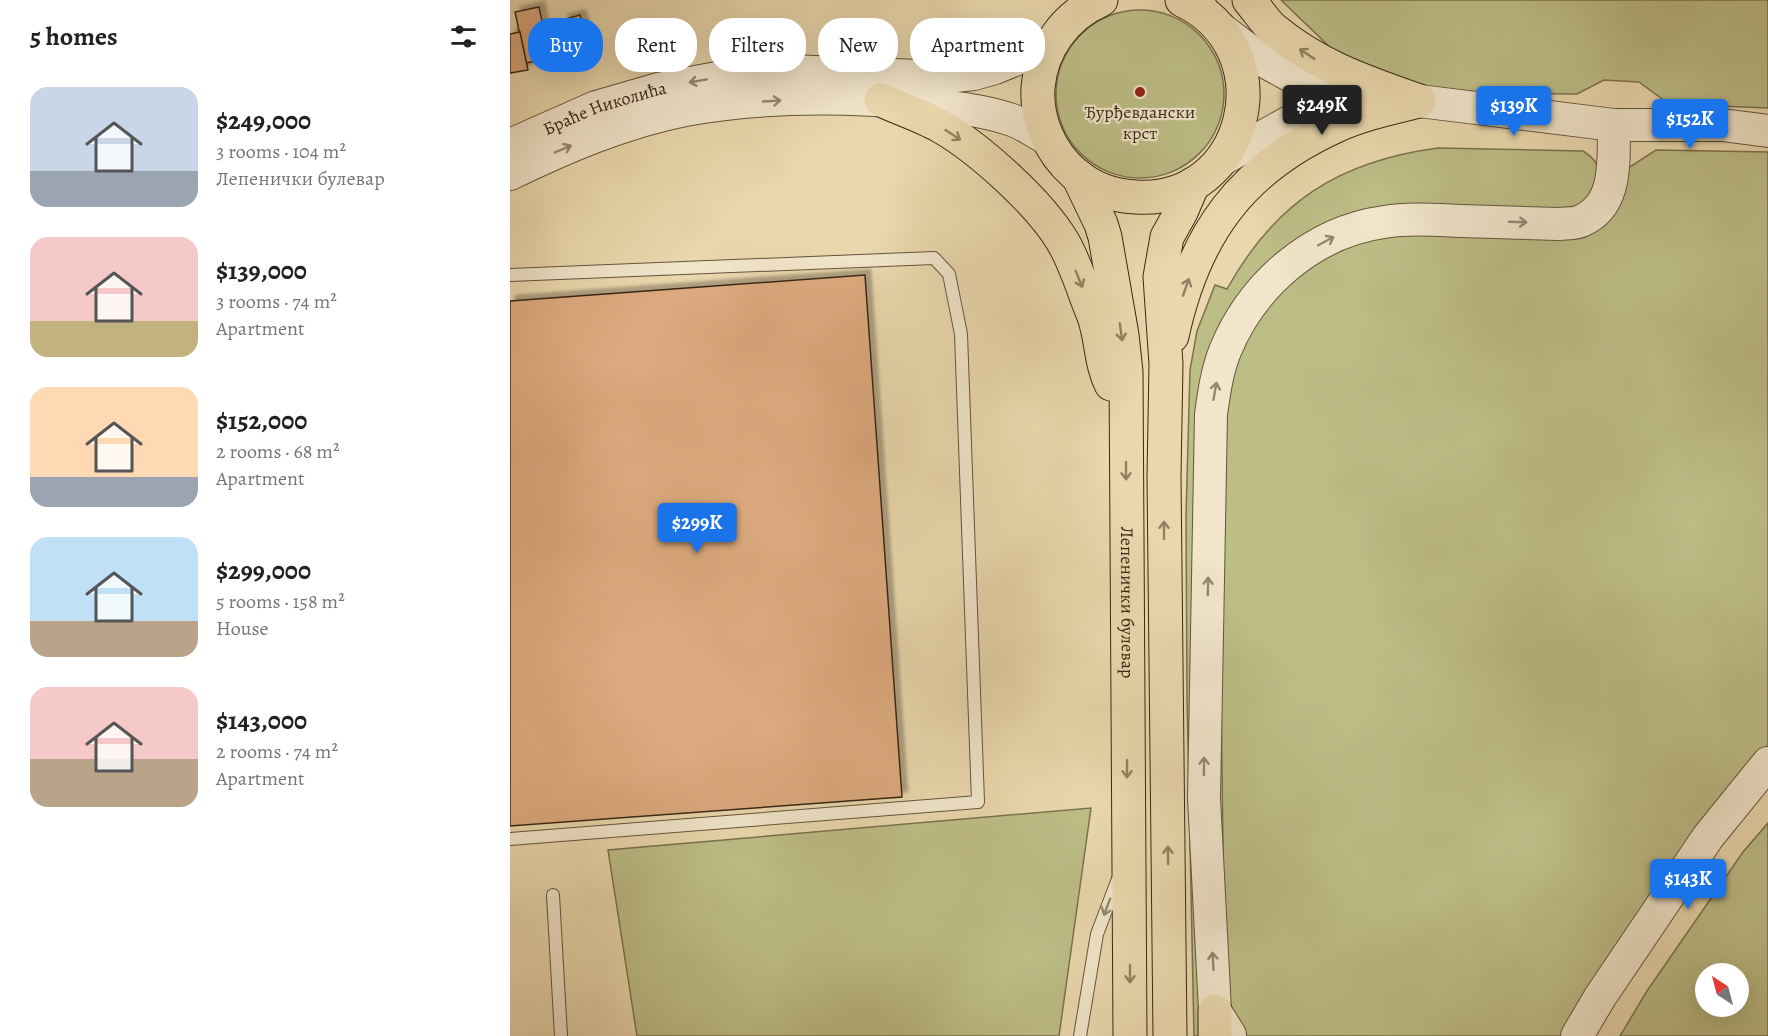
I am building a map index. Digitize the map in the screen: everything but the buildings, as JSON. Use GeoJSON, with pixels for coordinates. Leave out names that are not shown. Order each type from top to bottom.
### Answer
{"type":"FeatureCollection","features":[{"type":"Feature","properties":{"kind":"main road"},"geometry":{"type":"LineString","coordinates":[[1249,0],[1271,27],[1309,56],[1341,73],[1419,101]]}},
{"type":"Feature","properties":{"kind":"main road"},"geometry":{"type":"LineString","coordinates":[[1090,3],[1064,26],[1051,45],[1039,76],[1039,108],[1048,139],[1061,159],[1078,176],[1108,192],[1125,196],[1160,196],[1193,184],[1221,160],[1236,136],[1240,123],[1244,81],[1236,53],[1201,10]]}},
{"type":"Feature","properties":{"kind":"main road"},"geometry":{"type":"LineString","coordinates":[[882,87],[972,147],[1036,207],[1062,240],[1096,321],[1104,371],[1126,412]]}},
{"type":"Feature","properties":{"kind":"main road"},"geometry":{"type":"LineString","coordinates":[[1166,364],[1175,320],[1200,250],[1229,204],[1259,172],[1290,150],[1337,126],[1419,101]]}},
{"type":"Feature","properties":{"kind":"main road","name":"Лепенички булевар"},"geometry":{"type":"LineString","coordinates":[[1078,176],[1106,237],[1126,372],[1130,1036]]}},
{"type":"Feature","properties":{"kind":"main road","name":"Лепенички булевар"},"geometry":{"type":"LineString","coordinates":[[1170,1036],[1164,476],[1166,364],[1160,277],[1167,237],[1193,184]]}},
{"type":"Feature","properties":{"kind":"street"},"geometry":{"type":"LineString","coordinates":[[1201,10],[1262,60],[1291,76],[1332,87],[1419,101],[1614,125],[1722,125],[1768,131]]}},
{"type":"Feature","properties":{"kind":"street"},"geometry":{"type":"LineString","coordinates":[[882,87],[974,74],[1051,45]]}},
{"type":"Feature","properties":{"kind":"street","name":"Браће Николића"},"geometry":{"type":"LineString","coordinates":[[510,145],[596,107],[658,89],[717,78],[789,71],[882,87]]}},
{"type":"Feature","properties":{"kind":"street"},"geometry":{"type":"LineString","coordinates":[[882,87],[1015,121],[1048,139]]}},
{"type":"Feature","properties":{"kind":"street","name":"Браће Николића"},"geometry":{"type":"LineString","coordinates":[[510,174],[574,144],[626,126],[685,110],[750,102],[817,98],[882,87]]}},
{"type":"Feature","properties":{"kind":"street"},"geometry":{"type":"LineString","coordinates":[[1221,160],[1291,121],[1327,108],[1419,101]]}},
{"type":"Feature","properties":{"kind":"street"},"geometry":{"type":"LineString","coordinates":[[1220,1028],[1203,798],[1211,414],[1224,353],[1238,324],[1257,295],[1276,275],[1318,244],[1340,234],[1362,226],[1413,219],[1558,224],[1579,222],[1591,216],[1605,202],[1609,192],[1612,178],[1614,125]]}},
{"type":"Feature","properties":{"kind":"street"},"geometry":{"type":"LineString","coordinates":[[1577,1036],[1600,997],[1708,837],[1768,763]]}},
{"type":"Feature","properties":{"kind":"lane"},"geometry":{"type":"LineString","coordinates":[[510,275],[934,258],[950,274],[961,334],[978,802],[510,839]]}},
{"type":"Feature","properties":{"kind":"lane"},"geometry":{"type":"LineString","coordinates":[[1080,1036],[1097,934],[1128,852]]}},
{"type":"Feature","properties":{"kind":"lane"},"geometry":{"type":"LineString","coordinates":[[553,895],[561,1036]]}},
{"type":"Feature","properties":{"kind":"green space"},"geometry":{"type":"Polygon","coordinates":[[[1281,0],[1768,0],[1768,108],[1669,104],[1639,82],[1604,80],[1577,94],[1486,93],[1412,85],[1336,53],[1281,0]]]}},
{"type":"Feature","properties":{"kind":"green space"},"geometry":{"type":"Polygon","coordinates":[[[1140,10],[1156,11],[1172,16],[1187,24],[1199,35],[1210,47],[1218,62],[1223,78],[1223,110],[1218,126],[1210,141],[1199,153],[1187,164],[1172,172],[1156,177],[1140,178],[1124,177],[1108,172],[1093,164],[1081,153],[1070,141],[1062,126],[1057,110],[1056,94],[1057,78],[1062,62],[1070,47],[1081,35],[1093,24],[1108,16],[1124,11],[1140,10]]]}},
{"type":"Feature","properties":{"kind":"green space"},"geometry":{"type":"Polygon","coordinates":[[[1438,148],[1583,151],[1596,163],[1601,181],[1581,209],[1349,219],[1217,345],[1205,1036],[1194,1036],[1186,516],[1190,370],[1197,331],[1215,285],[1227,289],[1246,258],[1267,232],[1289,209],[1314,190],[1341,175],[1371,163],[1438,148]]]}},
{"type":"Feature","properties":{"kind":"green space"},"geometry":{"type":"Polygon","coordinates":[[[1656,150],[1768,152],[1768,747],[1629,927],[1561,1036],[1244,1036],[1225,1003],[1221,691],[1225,398],[1248,326],[1287,282],[1344,246],[1391,232],[1573,232],[1628,168],[1656,150]]]}},
{"type":"Feature","properties":{"kind":"green space"},"geometry":{"type":"Polygon","coordinates":[[[1091,808],[1059,1036],[637,1036],[608,850],[1091,808]]]}},
{"type":"Feature","properties":{"kind":"green space"},"geometry":{"type":"Polygon","coordinates":[[[1768,823],[1768,1036],[1620,1036],[1647,991],[1743,852],[1768,823]]]}},
{"type":"Feature","properties":{"kind":"place","name":"Ђурђевдански крст"},"geometry":{"type":"Point","coordinates":[1140,92]}}]}
